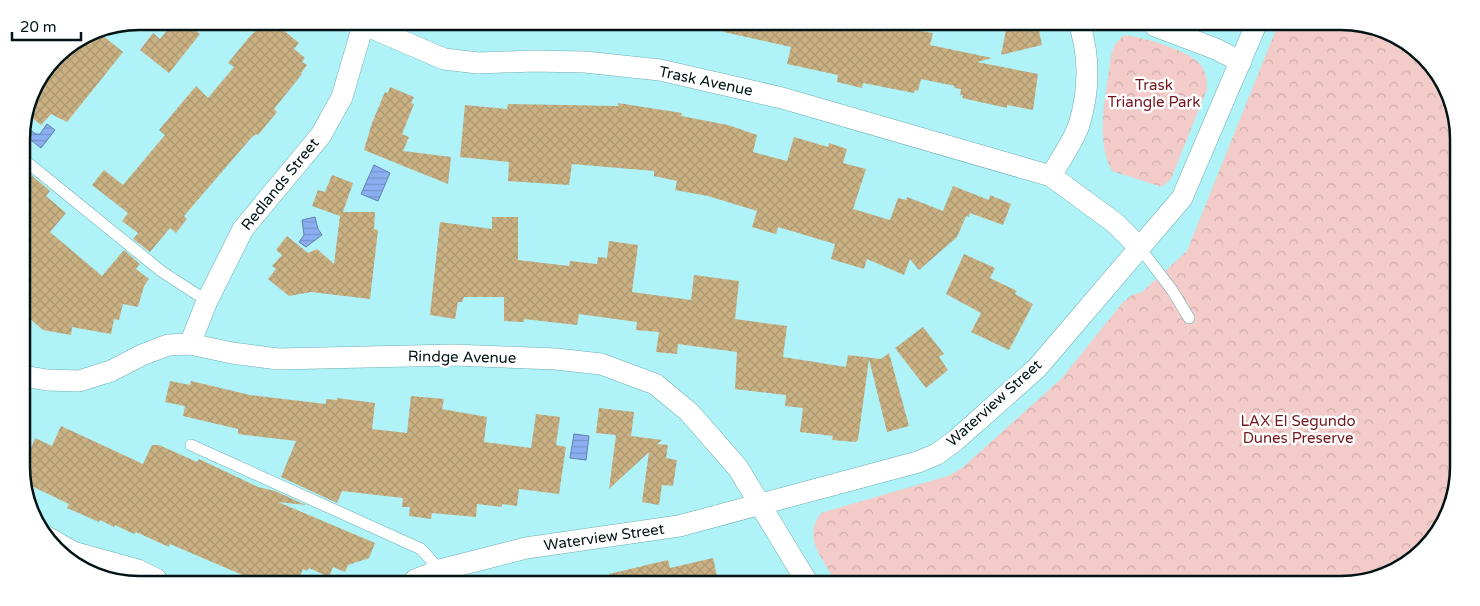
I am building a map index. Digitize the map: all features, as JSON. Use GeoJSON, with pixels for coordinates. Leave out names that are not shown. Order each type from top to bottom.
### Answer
{"type":"FeatureCollection","features":[{"type":"Feature","properties":{"kind":"street","name":"Redlands Street"},"geometry":{"type":"LineString","coordinates":[[190,344],[207,301],[243,229],[321,134],[342,97],[360,30]]}},
{"type":"Feature","properties":{"kind":"street","name":"Trask Avenue"},"geometry":{"type":"LineString","coordinates":[[378,30],[444,58],[478,63],[585,62],[660,70],[782,98],[1051,176]]}},
{"type":"Feature","properties":{"kind":"street"},"geometry":{"type":"LineString","coordinates":[[1081,30],[1088,60],[1086,95],[1078,125],[1051,176],[1115,223],[1140,248]]}},
{"type":"Feature","properties":{"kind":"street"},"geometry":{"type":"LineString","coordinates":[[1166,30],[1216,49],[1241,62]]}},
{"type":"Feature","properties":{"kind":"street","name":"Waterview Street"},"geometry":{"type":"LineString","coordinates":[[425,576],[440,570],[526,548],[679,526],[918,462],[937,454],[956,440],[1037,368],[1182,198],[1254,30]]}},
{"type":"Feature","properties":{"kind":"street","name":"Rindge Avenue"},"geometry":{"type":"LineString","coordinates":[[30,377],[79,381],[111,371],[142,355],[168,345],[190,344],[278,359],[454,355],[556,359],[601,364],[655,384],[689,412],[738,468],[803,576]]}},
{"type":"Feature","properties":{"kind":"street"},"geometry":{"type":"LineString","coordinates":[[66,548],[73,552],[138,570],[150,576]]}},
{"type":"Feature","properties":{"kind":"lane"},"geometry":{"type":"LineString","coordinates":[[30,165],[161,271],[207,301]]}},
{"type":"Feature","properties":{"kind":"lane"},"geometry":{"type":"LineString","coordinates":[[1140,248],[1172,290],[1189,318]]}},
{"type":"Feature","properties":{"kind":"lane"},"geometry":{"type":"LineString","coordinates":[[190,446],[421,549],[440,570]]}},
{"type":"Feature","properties":{"kind":"green space","name":"LAX El Segundo Dunes Preserve"},"geometry":{"type":"Polygon","coordinates":[[[1276,30],[1341,30],[1369,34],[1389,41],[1401,48],[1423,67],[1439,91],[1444,104],[1450,139],[1450,467],[1446,495],[1439,515],[1418,544],[1389,565],[1362,574],[1348,576],[832,576],[816,548],[814,540],[813,531],[821,513],[948,476],[962,468],[1062,378],[1123,302],[1132,295],[1142,292],[1187,251],[1276,30]]]}},
{"type":"Feature","properties":{"kind":"green space","name":"Trask Triangle Park"},"geometry":{"type":"Polygon","coordinates":[[[1124,35],[1153,41],[1186,54],[1200,64],[1206,76],[1207,89],[1171,179],[1162,187],[1112,171],[1107,158],[1104,144],[1103,114],[1111,55],[1115,44],[1124,35]]]}},
{"type":"Feature","properties":{"kind":"water"},"geometry":{"type":"Polygon","coordinates":[[[47,124],[55,130],[41,148],[30,139],[30,130],[40,134],[47,124]]]}},
{"type":"Feature","properties":{"kind":"water"},"geometry":{"type":"Polygon","coordinates":[[[374,165],[390,173],[378,201],[361,194],[374,165]]]}},
{"type":"Feature","properties":{"kind":"water"},"geometry":{"type":"Polygon","coordinates":[[[315,217],[318,229],[322,235],[306,247],[299,242],[304,235],[302,220],[315,217]]]}},
{"type":"Feature","properties":{"kind":"water"},"geometry":{"type":"Polygon","coordinates":[[[574,434],[589,436],[586,460],[570,458],[574,434]]]}},
{"type":"Feature","properties":{"kind":"building"},"geometry":{"type":"Polygon","coordinates":[[[168,30],[195,30],[200,34],[169,73],[140,50],[153,33],[160,39],[168,30]]]}},
{"type":"Feature","properties":{"kind":"building"},"geometry":{"type":"Polygon","coordinates":[[[257,30],[283,30],[299,43],[294,49],[305,58],[302,62],[307,65],[274,109],[277,112],[258,135],[256,134],[251,138],[184,216],[187,219],[176,233],[170,228],[150,252],[133,239],[138,233],[122,221],[128,213],[92,185],[104,170],[123,185],[165,135],[159,130],[196,86],[208,98],[234,67],[228,63],[257,30]]]}},
{"type":"Feature","properties":{"kind":"building"},"geometry":{"type":"Polygon","coordinates":[[[724,30],[913,30],[933,33],[930,45],[992,58],[977,62],[1038,74],[1033,110],[1007,105],[1007,108],[962,98],[963,95],[960,95],[961,89],[954,88],[955,86],[921,79],[918,91],[915,90],[914,93],[863,83],[862,88],[837,82],[838,75],[787,64],[791,47],[724,32],[724,30]]]}},
{"type":"Feature","properties":{"kind":"building"},"geometry":{"type":"Polygon","coordinates":[[[1006,30],[1039,30],[1042,45],[1001,55],[1006,30]]]}},
{"type":"Feature","properties":{"kind":"building"},"geometry":{"type":"Polygon","coordinates":[[[103,36],[123,52],[67,122],[51,114],[41,125],[32,118],[36,104],[48,79],[67,57],[79,48],[103,36]]]}},
{"type":"Feature","properties":{"kind":"building"},"geometry":{"type":"Polygon","coordinates":[[[390,87],[414,97],[411,103],[414,104],[402,134],[409,137],[403,151],[451,157],[448,184],[364,150],[372,123],[385,92],[388,93],[390,87]]]}},
{"type":"Feature","properties":{"kind":"building"},"geometry":{"type":"Polygon","coordinates":[[[618,103],[682,113],[681,116],[728,125],[757,135],[753,152],[787,161],[794,137],[828,147],[829,143],[847,149],[843,163],[866,169],[853,209],[890,220],[898,198],[906,200],[907,197],[943,211],[953,186],[989,200],[990,195],[1011,204],[1003,225],[970,213],[969,217],[966,216],[957,237],[919,270],[910,259],[904,275],[867,259],[864,269],[831,259],[835,244],[778,227],[776,234],[752,227],[757,211],[708,196],[675,190],[677,181],[654,176],[654,171],[572,164],[569,185],[508,181],[509,162],[460,157],[465,105],[507,109],[508,104],[618,106],[618,103]]]}},
{"type":"Feature","properties":{"kind":"building"},"geometry":{"type":"Polygon","coordinates":[[[30,174],[50,191],[46,196],[66,213],[50,232],[102,276],[124,250],[140,264],[136,269],[149,279],[144,286],[138,307],[123,304],[119,320],[114,319],[111,334],[72,327],[71,335],[43,330],[30,319],[30,174]]]}},
{"type":"Feature","properties":{"kind":"building"},"geometry":{"type":"Polygon","coordinates":[[[332,175],[353,183],[343,212],[375,212],[374,229],[378,230],[370,299],[311,292],[289,296],[268,279],[276,269],[272,266],[282,255],[276,250],[287,236],[308,253],[317,249],[334,264],[340,216],[312,206],[318,190],[325,192],[332,175]]]}},
{"type":"Feature","properties":{"kind":"building"},"geometry":{"type":"Polygon","coordinates":[[[492,217],[518,217],[518,260],[569,266],[570,261],[597,264],[598,257],[607,258],[609,241],[638,245],[632,292],[691,300],[694,275],[739,281],[735,319],[787,326],[783,357],[846,367],[848,355],[881,359],[889,353],[909,426],[887,432],[869,359],[858,440],[856,442],[832,440],[833,436],[800,432],[803,408],[785,406],[786,395],[735,389],[737,352],[678,344],[677,354],[656,352],[659,332],[636,330],[637,322],[579,314],[577,325],[524,319],[524,322],[504,321],[504,297],[464,297],[462,302],[458,302],[455,319],[430,315],[440,222],[492,229],[492,217]]]}},
{"type":"Feature","properties":{"kind":"building"},"geometry":{"type":"Polygon","coordinates":[[[964,254],[995,268],[990,278],[1017,291],[1015,294],[1033,304],[1009,350],[971,332],[981,313],[946,294],[964,254]]]}},
{"type":"Feature","properties":{"kind":"building"},"geometry":{"type":"Polygon","coordinates":[[[923,327],[944,354],[939,357],[948,370],[926,388],[895,348],[923,327]]]}},
{"type":"Feature","properties":{"kind":"building"},"geometry":{"type":"Polygon","coordinates":[[[170,381],[190,385],[191,381],[250,395],[326,404],[326,399],[337,400],[337,398],[375,403],[372,429],[407,433],[411,396],[444,399],[442,409],[487,417],[484,442],[531,448],[536,414],[560,417],[556,445],[566,447],[559,494],[519,489],[517,506],[502,504],[502,507],[477,504],[476,517],[432,513],[431,519],[409,516],[410,507],[402,507],[403,498],[342,491],[337,503],[281,477],[296,441],[238,434],[238,429],[183,416],[185,406],[165,402],[170,381]]]}},
{"type":"Feature","properties":{"kind":"building"},"geometry":{"type":"Polygon","coordinates":[[[599,408],[634,412],[631,436],[662,440],[657,444],[668,445],[666,458],[677,460],[673,486],[662,485],[659,505],[642,502],[649,452],[609,489],[616,435],[596,433],[599,408]]]}},
{"type":"Feature","properties":{"kind":"building"},"geometry":{"type":"Polygon","coordinates":[[[61,426],[143,464],[152,445],[159,445],[197,462],[199,459],[258,487],[275,491],[306,505],[278,502],[375,543],[369,558],[348,565],[345,572],[333,567],[329,576],[309,568],[307,571],[303,569],[300,576],[245,576],[170,544],[169,547],[136,532],[134,534],[115,525],[114,527],[100,520],[99,522],[67,508],[69,504],[32,486],[30,450],[35,438],[52,446],[61,426]]]}},
{"type":"Feature","properties":{"kind":"building"},"geometry":{"type":"Polygon","coordinates":[[[713,558],[717,576],[609,576],[609,574],[668,560],[670,568],[713,558]]]}}]}
